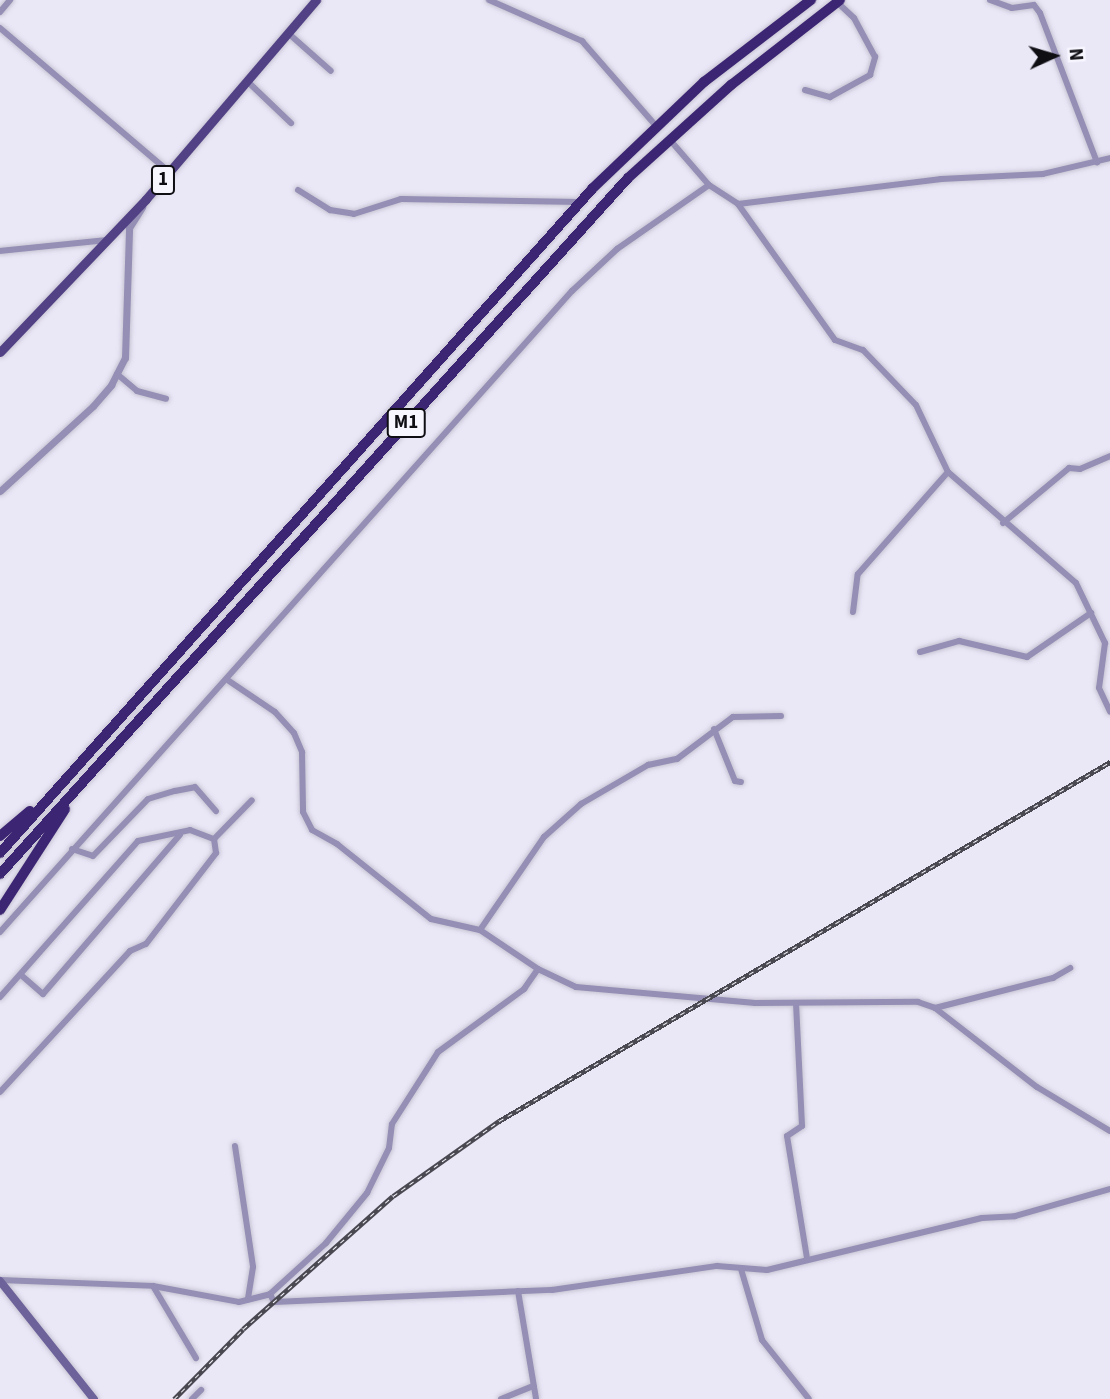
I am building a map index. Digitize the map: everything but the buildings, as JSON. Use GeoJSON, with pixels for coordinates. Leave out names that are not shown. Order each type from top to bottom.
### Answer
{"type":"FeatureCollection","features":[{"type":"Feature","properties":{"kind":"highway","name":"M1"},"geometry":{"type":"LineString","coordinates":[[0,853],[580,202],[704,82],[811,0]]}},
{"type":"Feature","properties":{"kind":"highway","name":"M1"},"geometry":{"type":"LineString","coordinates":[[0,874],[628,178],[731,85],[838,1]]}},
{"type":"Feature","properties":{"kind":"highway"},"geometry":{"type":"LineString","coordinates":[[0,910],[82,782]]}},
{"type":"Feature","properties":{"kind":"highway"},"geometry":{"type":"LineString","coordinates":[[0,836],[59,787]]}},
{"type":"Feature","properties":{"kind":"main road","name":"1"},"geometry":{"type":"LineString","coordinates":[[0,352],[146,199],[316,0]]}},
{"type":"Feature","properties":{"kind":"main road"},"geometry":{"type":"LineString","coordinates":[[0,1280],[94,1399]]}},
{"type":"Feature","properties":{"kind":"street"},"geometry":{"type":"LineString","coordinates":[[0,12],[10,0]]}},
{"type":"Feature","properties":{"kind":"street"},"geometry":{"type":"LineString","coordinates":[[489,0],[582,41],[657,127]]}},
{"type":"Feature","properties":{"kind":"street"},"geometry":{"type":"LineString","coordinates":[[990,0],[1012,8],[1034,5],[1040,13],[1097,162]]}},
{"type":"Feature","properties":{"kind":"street"},"geometry":{"type":"LineString","coordinates":[[804,90],[830,97],[870,75],[875,57],[855,18],[838,1]]}},
{"type":"Feature","properties":{"kind":"street"},"geometry":{"type":"LineString","coordinates":[[0,28],[169,172]]}},
{"type":"Feature","properties":{"kind":"street"},"geometry":{"type":"LineString","coordinates":[[288,33],[331,71]]}},
{"type":"Feature","properties":{"kind":"street"},"geometry":{"type":"LineString","coordinates":[[247,81],[291,122]]}},
{"type":"Feature","properties":{"kind":"street"},"geometry":{"type":"LineString","coordinates":[[670,140],[709,185],[738,204],[835,340],[863,350],[916,405],[948,472],[1003,523],[1076,583],[1108,643],[1099,688],[1110,712]]}},
{"type":"Feature","properties":{"kind":"street"},"geometry":{"type":"LineString","coordinates":[[738,204],[942,179],[1043,174],[1110,158]]}},
{"type":"Feature","properties":{"kind":"street"},"geometry":{"type":"LineString","coordinates":[[0,932],[72,849],[229,681],[572,291],[617,249],[709,185]]}},
{"type":"Feature","properties":{"kind":"street"},"geometry":{"type":"LineString","coordinates":[[298,190],[330,210],[354,214],[401,200],[580,202]]}},
{"type":"Feature","properties":{"kind":"street"},"geometry":{"type":"LineString","coordinates":[[0,491],[93,406],[117,374],[125,358],[124,279],[129,228],[146,199]]}},
{"type":"Feature","properties":{"kind":"street"},"geometry":{"type":"LineString","coordinates":[[0,251],[107,240]]}},
{"type":"Feature","properties":{"kind":"street"},"geometry":{"type":"LineString","coordinates":[[117,374],[137,391],[166,399]]}},
{"type":"Feature","properties":{"kind":"street"},"geometry":{"type":"LineString","coordinates":[[1003,523],[1069,468],[1080,469],[1110,456]]}},
{"type":"Feature","properties":{"kind":"street"},"geometry":{"type":"LineString","coordinates":[[853,612],[858,575],[948,472]]}},
{"type":"Feature","properties":{"kind":"street"},"geometry":{"type":"LineString","coordinates":[[920,652],[959,641],[1027,657],[1091,613]]}},
{"type":"Feature","properties":{"kind":"street"},"geometry":{"type":"LineString","coordinates":[[229,681],[275,712],[294,733],[302,752],[303,812],[312,830],[337,844],[431,919],[480,930],[538,970],[576,987],[622,993],[796,1003],[918,1002],[935,1008],[1037,1087],[1110,1131]]}},
{"type":"Feature","properties":{"kind":"street"},"geometry":{"type":"LineString","coordinates":[[480,930],[531,855],[563,818],[648,765],[677,759],[733,717],[781,716]]}},
{"type":"Feature","properties":{"kind":"street"},"geometry":{"type":"LineString","coordinates":[[714,729],[735,781],[741,782]]}},
{"type":"Feature","properties":{"kind":"street"},"geometry":{"type":"LineString","coordinates":[[72,849],[93,856],[148,799],[175,791],[195,787],[216,811]]}},
{"type":"Feature","properties":{"kind":"street"},"geometry":{"type":"LineString","coordinates":[[214,839],[253,800]]}},
{"type":"Feature","properties":{"kind":"street"},"geometry":{"type":"LineString","coordinates":[[0,997],[138,841],[180,835],[190,830],[214,839]]}},
{"type":"Feature","properties":{"kind":"street"},"geometry":{"type":"LineString","coordinates":[[21,975],[43,994],[180,835]]}},
{"type":"Feature","properties":{"kind":"street"},"geometry":{"type":"LineString","coordinates":[[0,1092],[130,951],[146,944],[216,853],[214,839]]}},
{"type":"Feature","properties":{"kind":"street"},"geometry":{"type":"LineString","coordinates":[[935,1008],[1053,978],[1070,968]]}},
{"type":"Feature","properties":{"kind":"street"},"geometry":{"type":"LineString","coordinates":[[0,1280],[153,1286],[247,1300],[270,1294],[326,1243],[367,1193],[389,1148],[392,1124],[438,1052],[524,989],[538,970]]}},
{"type":"Feature","properties":{"kind":"street"},"geometry":{"type":"LineString","coordinates":[[796,1003],[802,1126],[787,1136],[807,1258]]}},
{"type":"Feature","properties":{"kind":"street"},"geometry":{"type":"LineString","coordinates":[[235,1146],[253,1267],[247,1300]]}},
{"type":"Feature","properties":{"kind":"street"},"geometry":{"type":"LineString","coordinates":[[270,1294],[274,1302],[518,1291],[717,1266],[767,1270],[807,1258],[982,1218],[1015,1216],[1110,1189]]}},
{"type":"Feature","properties":{"kind":"street"},"geometry":{"type":"LineString","coordinates":[[741,1269],[762,1340],[809,1399]]}},
{"type":"Feature","properties":{"kind":"street"},"geometry":{"type":"LineString","coordinates":[[153,1286],[196,1358]]}},
{"type":"Feature","properties":{"kind":"street"},"geometry":{"type":"LineString","coordinates":[[518,1291],[536,1399]]}},
{"type":"Feature","properties":{"kind":"street"},"geometry":{"type":"LineString","coordinates":[[501,1399],[534,1386]]}},
{"type":"Feature","properties":{"kind":"street"},"geometry":{"type":"LineString","coordinates":[[192,1399],[201,1390]]}},
{"type":"Feature","properties":{"kind":"railway"},"geometry":{"type":"LineString","coordinates":[[174,1399],[243,1329],[393,1196],[499,1121],[1110,762]]}}]}
